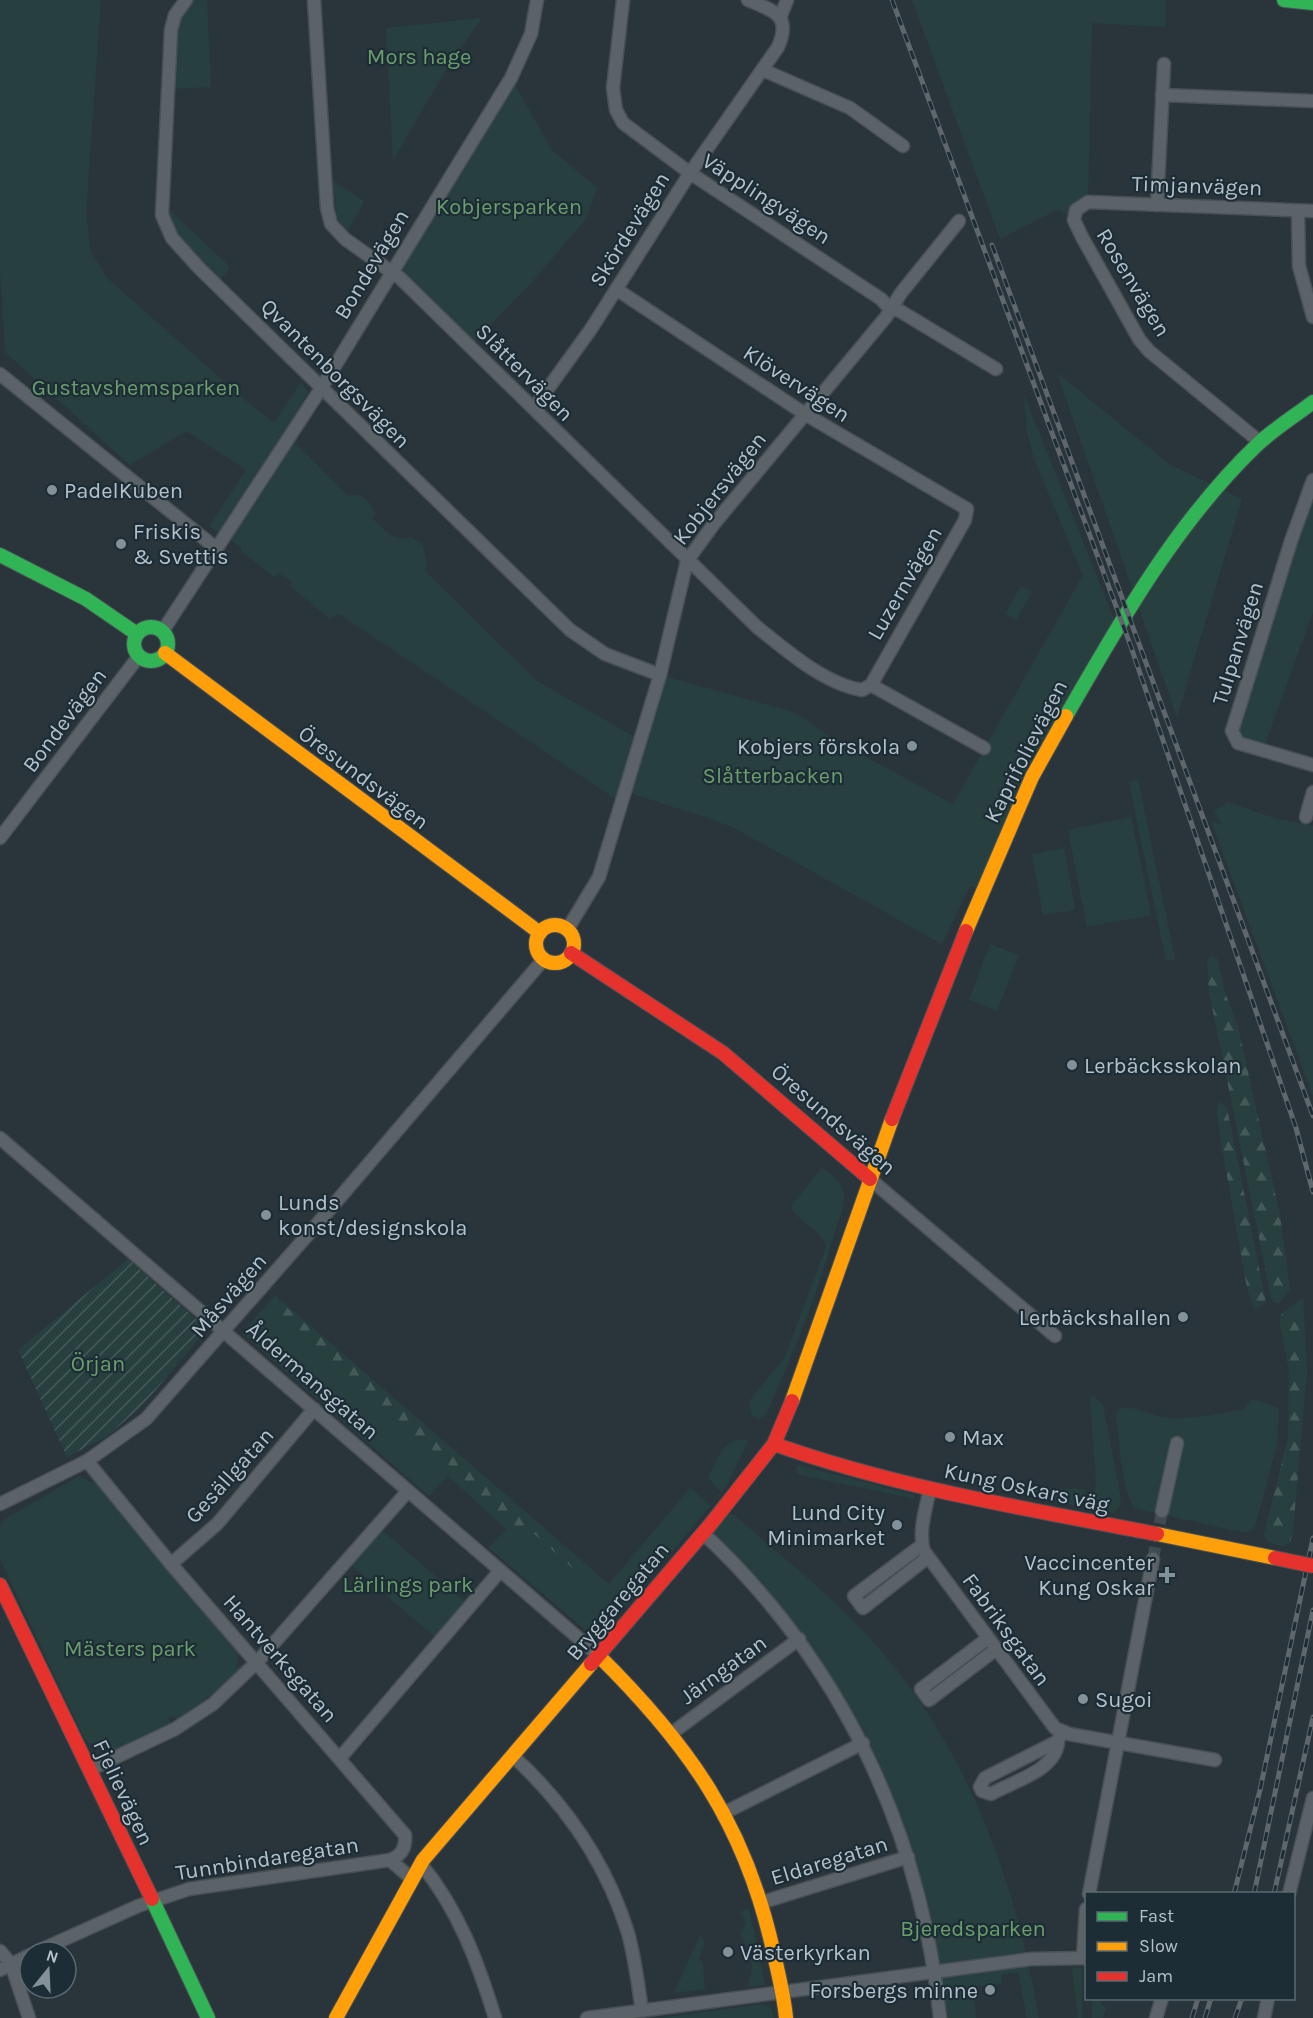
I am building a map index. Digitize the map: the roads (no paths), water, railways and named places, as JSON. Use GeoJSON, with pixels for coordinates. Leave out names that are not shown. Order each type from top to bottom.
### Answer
{"type":"FeatureCollection","features":[{"type":"Feature","properties":{"kind":"main road"},"geometry":{"type":"LineString","coordinates":[[1284,0],[1313,3]]}},
{"type":"Feature","properties":{"kind":"main road","name":"Kaprifolievägen"},"geometry":{"type":"LineString","coordinates":[[870,1179],[964,932],[1032,777],[1098,660],[1190,518],[1217,486],[1260,442],[1313,402]]}},
{"type":"Feature","properties":{"kind":"main road"},"geometry":{"type":"LineString","coordinates":[[0,555],[86,599],[137,634]]}},
{"type":"Feature","properties":{"kind":"main road"},"geometry":{"type":"LineString","coordinates":[[149,627],[162,632],[168,642],[165,653],[155,661],[139,656],[134,646],[137,634],[149,627]]}},
{"type":"Feature","properties":{"kind":"main road","name":"Öresundsvägen"},"geometry":{"type":"LineString","coordinates":[[165,653],[540,933]]}},
{"type":"Feature","properties":{"kind":"main road"},"geometry":{"type":"LineString","coordinates":[[553,925],[567,930],[573,940],[571,952],[556,962],[544,959],[536,944],[540,933],[553,925]]}},
{"type":"Feature","properties":{"kind":"main road","name":"Öresundsvägen"},"geometry":{"type":"LineString","coordinates":[[571,952],[723,1053],[870,1179]]}},
{"type":"Feature","properties":{"kind":"main road","name":"Bryggaregatan"},"geometry":{"type":"LineString","coordinates":[[336,2018],[421,1864],[703,1533],[774,1444],[796,1390],[870,1179]]}},
{"type":"Feature","properties":{"kind":"main road","name":"Kung Oskars väg"},"geometry":{"type":"LineString","coordinates":[[774,1444],[831,1464],[930,1489],[1313,1566]]}},
{"type":"Feature","properties":{"kind":"main road","name":"Fjelievägen"},"geometry":{"type":"LineString","coordinates":[[0,1585],[91,1768],[151,1901],[208,2018]]}},
{"type":"Feature","properties":{"kind":"main road"},"geometry":{"type":"LineString","coordinates":[[598,1655],[672,1733],[726,1812],[763,1902],[786,2018]]}},
{"type":"Feature","properties":{"kind":"street","name":"Slåttervägen"},"geometry":{"type":"LineString","coordinates":[[314,0],[327,208],[332,224],[345,238],[392,271],[757,627],[789,652],[830,678],[866,687]]}},
{"type":"Feature","properties":{"kind":"street","name":"Bondevägen"},"geometry":{"type":"LineString","coordinates":[[162,632],[322,387],[511,78],[531,34],[537,0]]}},
{"type":"Feature","properties":{"kind":"street","name":"Väpplingvägen"},"geometry":{"type":"LineString","coordinates":[[623,0],[613,88],[618,116],[643,140],[881,299],[890,309],[900,312],[996,369]]}},
{"type":"Feature","properties":{"kind":"street"},"geometry":{"type":"LineString","coordinates":[[748,0],[777,15]]}},
{"type":"Feature","properties":{"kind":"street","name":"Skördevägen"},"geometry":{"type":"LineString","coordinates":[[534,408],[586,336],[690,173],[763,70],[784,33],[777,15],[787,0]]}},
{"type":"Feature","properties":{"kind":"street","name":"Qvantenborgsvägen"},"geometry":{"type":"LineString","coordinates":[[183,3],[175,15],[171,30],[162,193],[162,215],[166,227],[178,246],[500,565],[570,630],[605,654],[660,675]]}},
{"type":"Feature","properties":{"kind":"street"},"geometry":{"type":"LineString","coordinates":[[1158,205],[1164,64]]}},
{"type":"Feature","properties":{"kind":"street"},"geometry":{"type":"LineString","coordinates":[[763,70],[850,108],[903,146]]}},
{"type":"Feature","properties":{"kind":"street"},"geometry":{"type":"LineString","coordinates":[[1162,95],[1313,102]]}},
{"type":"Feature","properties":{"kind":"street","name":"Timjanvägen"},"geometry":{"type":"LineString","coordinates":[[1080,205],[1096,202],[1313,212]]}},
{"type":"Feature","properties":{"kind":"street","name":"Rosenvägen"},"geometry":{"type":"LineString","coordinates":[[1080,205],[1076,210],[1074,220],[1139,339],[1149,351],[1260,442]]}},
{"type":"Feature","properties":{"kind":"street"},"geometry":{"type":"LineString","coordinates":[[1298,211],[1299,266],[1313,317]]}},
{"type":"Feature","properties":{"kind":"street","name":"Kobjersvägen"},"geometry":{"type":"LineString","coordinates":[[567,930],[599,877],[660,675],[687,561],[713,525],[959,221]]}},
{"type":"Feature","properties":{"kind":"street","name":"Klövervägen"},"geometry":{"type":"LineString","coordinates":[[616,289],[805,414],[961,504]]}},
{"type":"Feature","properties":{"kind":"street"},"geometry":{"type":"LineString","coordinates":[[0,374],[217,549]]}},
{"type":"Feature","properties":{"kind":"street","name":"Tulpanvägen"},"geometry":{"type":"LineString","coordinates":[[1313,480],[1294,531],[1232,731],[1238,743],[1313,765]]}},
{"type":"Feature","properties":{"kind":"street","name":"Luzernvägen"},"geometry":{"type":"LineString","coordinates":[[866,687],[968,513],[961,504]]}},
{"type":"Feature","properties":{"kind":"street","name":"Bondevägen"},"geometry":{"type":"LineString","coordinates":[[0,838],[139,656]]}},
{"type":"Feature","properties":{"kind":"street"},"geometry":{"type":"LineString","coordinates":[[866,687],[984,748]]}},
{"type":"Feature","properties":{"kind":"street"},"geometry":{"type":"LineString","coordinates":[[1305,817],[1313,792]]}},
{"type":"Feature","properties":{"kind":"street","name":"Måsvägen"},"geometry":{"type":"LineString","coordinates":[[0,1504],[87,1461],[146,1419],[544,959]]}},
{"type":"Feature","properties":{"kind":"street","name":"Åldermansgatan"},"geometry":{"type":"LineString","coordinates":[[0,1138],[598,1655]]}},
{"type":"Feature","properties":{"kind":"street","name":"Öresundsvägen"},"geometry":{"type":"LineString","coordinates":[[870,1179],[1055,1336]]}},
{"type":"Feature","properties":{"kind":"street","name":"Gesällgatan"},"geometry":{"type":"LineString","coordinates":[[171,1564],[216,1524],[314,1409]]}},
{"type":"Feature","properties":{"kind":"street"},"geometry":{"type":"LineString","coordinates":[[1162,1511],[1177,1443]]}},
{"type":"Feature","properties":{"kind":"street","name":"Hantverksgatan"},"geometry":{"type":"LineString","coordinates":[[87,1461],[171,1564],[258,1661],[405,1835],[404,1850],[390,1860]]}},
{"type":"Feature","properties":{"kind":"street"},"geometry":{"type":"LineString","coordinates":[[925,1551],[923,1526],[930,1489]]}},
{"type":"Feature","properties":{"kind":"street"},"geometry":{"type":"LineString","coordinates":[[91,1768],[175,1729],[213,1704],[258,1661],[408,1491]]}},
{"type":"Feature","properties":{"kind":"street"},"geometry":{"type":"LineString","coordinates":[[703,1533],[750,1580],[799,1638],[833,1689],[863,1743],[888,1798],[921,1900],[936,1972],[940,2018]]}},
{"type":"Feature","properties":{"kind":"street"},"geometry":{"type":"LineString","coordinates":[[925,1551],[863,1608],[854,1596],[925,1551]]}},
{"type":"Feature","properties":{"kind":"street","name":"Fabriksgatan"},"geometry":{"type":"LineString","coordinates":[[925,1551],[1060,1737]]}},
{"type":"Feature","properties":{"kind":"street"},"geometry":{"type":"LineString","coordinates":[[1089,1892],[1153,1558]]}},
{"type":"Feature","properties":{"kind":"street"},"geometry":{"type":"LineString","coordinates":[[339,1758],[500,1571]]}},
{"type":"Feature","properties":{"kind":"street","name":"Järngatan"},"geometry":{"type":"LineString","coordinates":[[672,1733],[799,1638]]}},
{"type":"Feature","properties":{"kind":"street"},"geometry":{"type":"LineString","coordinates":[[987,1639],[921,1689],[929,1700],[995,1650]]}},
{"type":"Feature","properties":{"kind":"street"},"geometry":{"type":"LineString","coordinates":[[1060,1737],[1057,1752],[1050,1762],[991,1794],[982,1791],[980,1787],[985,1778],[1060,1737],[1119,1743],[1215,1760]]}},
{"type":"Feature","properties":{"kind":"street"},"geometry":{"type":"LineString","coordinates":[[726,1812],[863,1743]]}},
{"type":"Feature","properties":{"kind":"street"},"geometry":{"type":"LineString","coordinates":[[514,1757],[565,1810],[610,1886],[628,1935],[642,2010]]}},
{"type":"Feature","properties":{"kind":"street"},"geometry":{"type":"LineString","coordinates":[[1289,1892],[1313,1798]]}},
{"type":"Feature","properties":{"kind":"street","name":"Eldaregatan"},"geometry":{"type":"LineString","coordinates":[[763,1902],[908,1857]]}},
{"type":"Feature","properties":{"kind":"street"},"geometry":{"type":"LineString","coordinates":[[390,1860],[412,1879]]}},
{"type":"Feature","properties":{"kind":"street","name":"Tunnbindaregatan"},"geometry":{"type":"LineString","coordinates":[[63,1940],[151,1901],[189,1889],[390,1860]]}},
{"type":"Feature","properties":{"kind":"street"},"geometry":{"type":"LineString","coordinates":[[421,1864],[436,1883],[461,1925],[495,2018]]}},
{"type":"Feature","properties":{"kind":"street"},"geometry":{"type":"LineString","coordinates":[[0,1951],[29,2018]]}},
{"type":"Feature","properties":{"kind":"street"},"geometry":{"type":"LineString","coordinates":[[587,2018],[1046,1958],[1085,1957]]}},
{"type":"Feature","properties":{"kind":"street"},"geometry":{"type":"LineString","coordinates":[[1156,2018],[1161,2000]]}},
{"type":"Feature","properties":{"kind":"street"},"geometry":{"type":"LineString","coordinates":[[1264,2018],[1268,2000]]}},
{"type":"Feature","properties":{"kind":"tunnel"},"geometry":{"type":"LineString","coordinates":[[1153,1559],[1162,1511]]}},
{"type":"Feature","properties":{"kind":"railway"},"geometry":{"type":"LineString","coordinates":[[892,0],[1130,644],[1296,1128],[1313,1192]]}},
{"type":"Feature","properties":{"kind":"railway"},"geometry":{"type":"LineString","coordinates":[[992,245],[1313,1116]]}},
{"type":"Feature","properties":{"kind":"railway"},"geometry":{"type":"LineString","coordinates":[[1234,1892],[1260,1790],[1313,1538]]}},
{"type":"Feature","properties":{"kind":"railway"},"geometry":{"type":"LineString","coordinates":[[1254,1892],[1313,1610]]}},
{"type":"Feature","properties":{"kind":"railway"},"geometry":{"type":"LineString","coordinates":[[1274,1892],[1313,1717]]}},
{"type":"Feature","properties":{"kind":"railway"},"geometry":{"type":"LineString","coordinates":[[1192,2018],[1197,2000]]}},
{"type":"Feature","properties":{"kind":"railway"},"geometry":{"type":"LineString","coordinates":[[1205,2018],[1210,2000]]}},
{"type":"Feature","properties":{"kind":"railway"},"geometry":{"type":"LineString","coordinates":[[1235,2018],[1241,2000]]}},
{"type":"Feature","properties":{"kind":"place","name":"PadelKuben"},"geometry":{"type":"Point","coordinates":[52,490]}},
{"type":"Feature","properties":{"kind":"place","name":"Friskis & Svettis"},"geometry":{"type":"Point","coordinates":[121,544]}},
{"type":"Feature","properties":{"kind":"place","name":"Kobjers förskola"},"geometry":{"type":"Point","coordinates":[912,746]}},
{"type":"Feature","properties":{"kind":"place","name":"Lerbäcksskolan"},"geometry":{"type":"Point","coordinates":[1072,1065]}},
{"type":"Feature","properties":{"kind":"place","name":"Lunds konst/designskola"},"geometry":{"type":"Point","coordinates":[266,1215]}},
{"type":"Feature","properties":{"kind":"place","name":"Lerbäckshallen"},"geometry":{"type":"Point","coordinates":[1183,1317]}},
{"type":"Feature","properties":{"kind":"place","name":"Max"},"geometry":{"type":"Point","coordinates":[950,1437]}},
{"type":"Feature","properties":{"kind":"place","name":"Lund City Minimarket"},"geometry":{"type":"Point","coordinates":[897,1525]}},
{"type":"Feature","properties":{"kind":"place","name":"Vaccincenter Kung Oskar"},"geometry":{"type":"Point","coordinates":[1167,1575]}},
{"type":"Feature","properties":{"kind":"place","name":"Sugoi"},"geometry":{"type":"Point","coordinates":[1083,1699]}},
{"type":"Feature","properties":{"kind":"place","name":"Västerkyrkan"},"geometry":{"type":"Point","coordinates":[728,1952]}},
{"type":"Feature","properties":{"kind":"place","name":"Forsbergs minne"},"geometry":{"type":"Point","coordinates":[990,1990]}},
{"type":"Feature","properties":{"kind":"park label","name":"Mors hage"},"geometry":{"type":"Point","coordinates":[419,56]}},
{"type":"Feature","properties":{"kind":"park label","name":"Kobjersparken"},"geometry":{"type":"Point","coordinates":[509,206]}},
{"type":"Feature","properties":{"kind":"park label","name":"Gustavshemsparken"},"geometry":{"type":"Point","coordinates":[136,387]}},
{"type":"Feature","properties":{"kind":"park label","name":"Slåtterbacken"},"geometry":{"type":"Point","coordinates":[773,775]}},
{"type":"Feature","properties":{"kind":"park label","name":"Örjan"},"geometry":{"type":"Point","coordinates":[98,1363]}},
{"type":"Feature","properties":{"kind":"park label","name":"Lärlings park"},"geometry":{"type":"Point","coordinates":[408,1584]}},
{"type":"Feature","properties":{"kind":"park label","name":"Mästers park"},"geometry":{"type":"Point","coordinates":[130,1648]}},
{"type":"Feature","properties":{"kind":"park label","name":"Bjeredsparken"},"geometry":{"type":"Point","coordinates":[973,1928]}}]}
